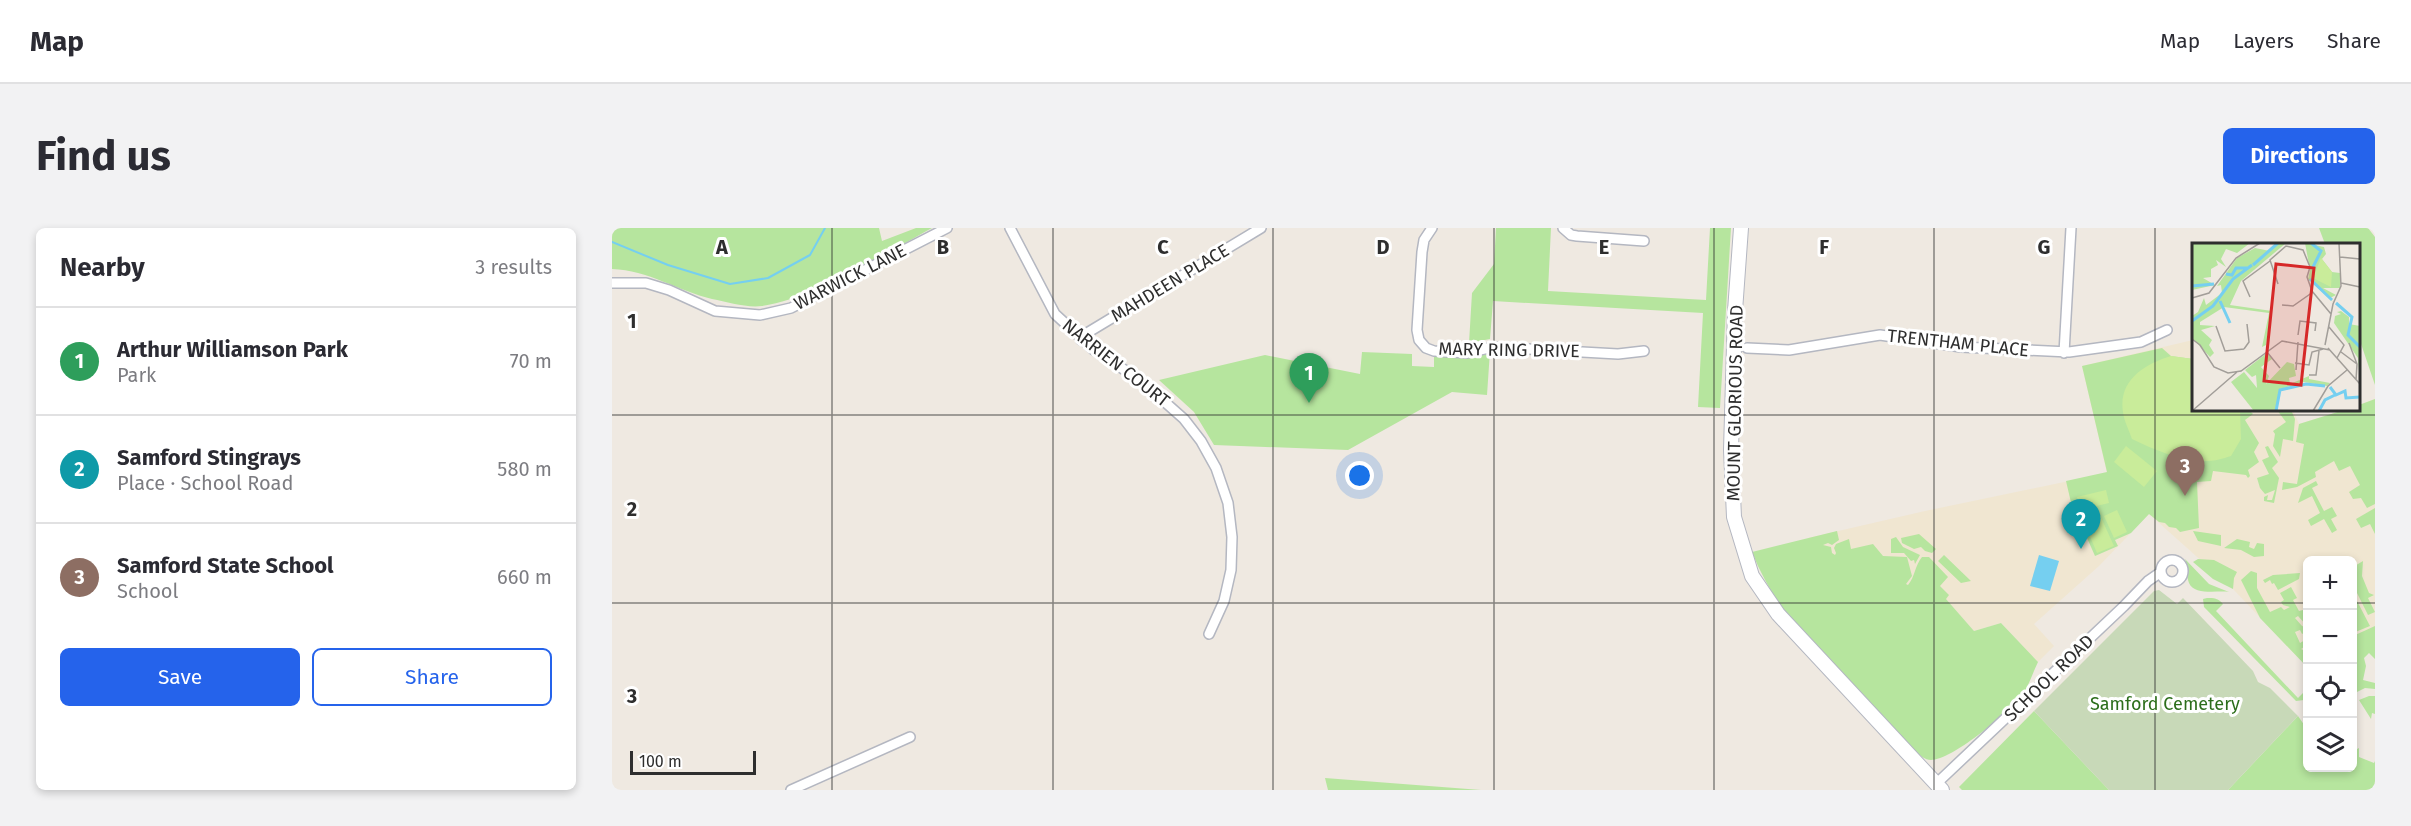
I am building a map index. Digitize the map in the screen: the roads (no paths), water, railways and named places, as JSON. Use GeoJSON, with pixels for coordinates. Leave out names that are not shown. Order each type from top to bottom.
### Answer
{"type":"FeatureCollection","features":[{"type":"Feature","properties":{"kind":"main road","name":"MOUNT GLORIOUS ROAD"},"geometry":{"type":"LineString","coordinates":[[1741,228],[1735,311],[1731,450],[1734,517],[1752,576],[1778,614],[1939,787]]}},
{"type":"Feature","properties":{"kind":"street","name":"WARWICK LANE"},"geometry":{"type":"LineString","coordinates":[[612,283],[646,283],[669,290],[715,311],[760,315],[791,308],[947,228]]}},
{"type":"Feature","properties":{"kind":"street","name":"NARRIEN COURT"},"geometry":{"type":"LineString","coordinates":[[1010,228],[1055,314],[1094,350],[1140,380],[1184,419],[1201,441],[1216,468],[1228,503],[1232,537],[1231,570],[1224,601],[1209,634]]}},
{"type":"Feature","properties":{"kind":"street","name":"MAHDEEN PLACE"},"geometry":{"type":"LineString","coordinates":[[1082,340],[1087,333],[1261,228]]}},
{"type":"Feature","properties":{"kind":"street","name":"MARY RING DRIVE"},"geometry":{"type":"LineString","coordinates":[[1432,228],[1424,240],[1422,252],[1417,330],[1419,340],[1426,348],[1434,351],[1467,352],[1493,347],[1618,354],[1644,351]]}},
{"type":"Feature","properties":{"kind":"street"},"geometry":{"type":"LineString","coordinates":[[1563,228],[1571,235],[1577,236],[1644,241]]}},
{"type":"Feature","properties":{"kind":"street"},"geometry":{"type":"LineString","coordinates":[[2064,352],[2071,228]]}},
{"type":"Feature","properties":{"kind":"street","name":"TRENTHAM PLACE"},"geometry":{"type":"LineString","coordinates":[[1747,348],[1789,350],[1880,335],[1961,347],[2083,352],[2141,342],[2167,330]]}},
{"type":"Feature","properties":{"kind":"street","name":"SCHOOL ROAD"},"geometry":{"type":"LineString","coordinates":[[1939,787],[2148,580],[2161,572]]}},
{"type":"Feature","properties":{"kind":"street"},"geometry":{"type":"LineString","coordinates":[[790,790],[909,737]]}},
{"type":"Feature","properties":{"kind":"water"},"geometry":{"type":"Polygon","coordinates":[[[2039,555],[2059,561],[2050,591],[2030,586],[2039,555]]]}},
{"type":"Feature","properties":{"kind":"waterway"},"geometry":{"type":"LineString","coordinates":[[612,242],[668,265],[730,284],[768,278],[810,255],[825,228]]}},
{"type":"Feature","properties":{"kind":"place","name":"Arthur Williamson Park"},"geometry":{"type":"Point","coordinates":[1309,403]}},
{"type":"Feature","properties":{"kind":"place","name":"Samford State School"},"geometry":{"type":"Point","coordinates":[2185,496]}},
{"type":"Feature","properties":{"kind":"place","name":"Samford Stingrays"},"geometry":{"type":"Point","coordinates":[2081,549]}},
{"type":"Feature","properties":{"kind":"park label","name":"Samford Cemetery"},"geometry":{"type":"Point","coordinates":[2165,704]}}]}
